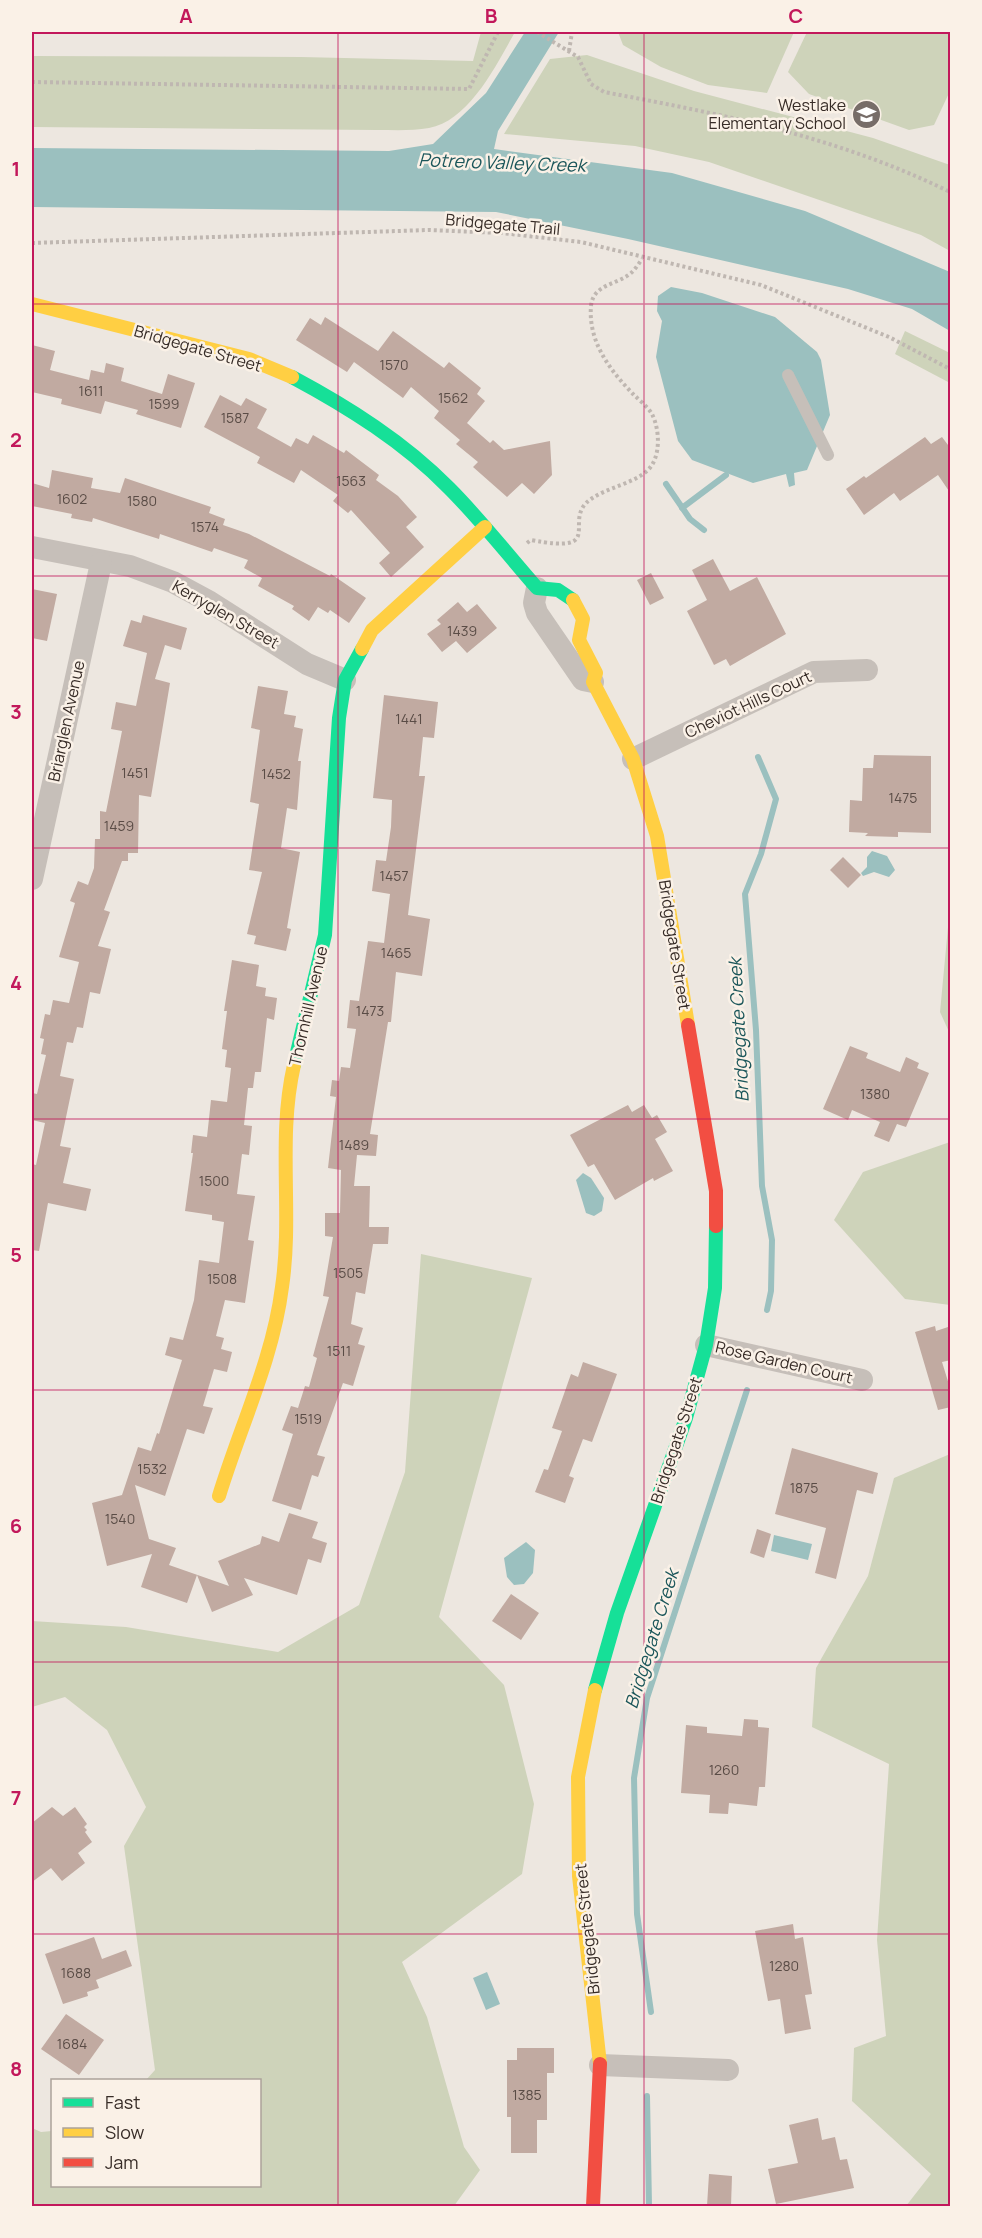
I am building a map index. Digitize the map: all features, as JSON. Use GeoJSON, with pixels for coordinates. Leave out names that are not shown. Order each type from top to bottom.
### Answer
{"type":"FeatureCollection","features":[{"type":"Feature","properties":{"kind":"street","name":"Bridgegate Street"},"geometry":{"type":"LineString","coordinates":[[32,304],[249,359],[291,377],[339,402],[386,435],[448,487],[537,588],[534,603],[537,613],[569,641],[583,680],[593,682],[633,759],[657,836],[716,1191],[716,1288],[706,1345],[686,1418],[617,1613],[594,1694],[578,1777],[579,1876],[600,2066],[593,2206]]}},
{"type":"Feature","properties":{"kind":"street","name":"Thornhill Avenue"},"geometry":{"type":"LineString","coordinates":[[219,1496],[230,1455],[270,1346],[286,1272],[285,1119],[289,1087],[320,968],[325,935],[339,718],[345,680],[372,630],[485,527]]}},
{"type":"Feature","properties":{"kind":"street","name":"Kerryglen Street"},"geometry":{"type":"LineString","coordinates":[[32,547],[130,566],[173,582],[242,621],[307,664],[345,680]]}},
{"type":"Feature","properties":{"kind":"street","name":"Briarglen Avenue"},"geometry":{"type":"LineString","coordinates":[[32,879],[101,562]]}},
{"type":"Feature","properties":{"kind":"street"},"geometry":{"type":"LineString","coordinates":[[537,588],[546,586],[556,590],[577,605],[583,625],[569,641]]}},
{"type":"Feature","properties":{"kind":"street","name":"Cheviot Hills Court"},"geometry":{"type":"LineString","coordinates":[[633,759],[814,672],[867,670]]}},
{"type":"Feature","properties":{"kind":"street","name":"Rose Garden Court"},"geometry":{"type":"LineString","coordinates":[[706,1345],[862,1380]]}},
{"type":"Feature","properties":{"kind":"street"},"geometry":{"type":"LineString","coordinates":[[600,2066],[728,2070]]}},
{"type":"Feature","properties":{"kind":"lane"},"geometry":{"type":"LineString","coordinates":[[788,375],[828,455]]}},
{"type":"Feature","properties":{"kind":"path"},"geometry":{"type":"LineString","coordinates":[[32,82],[469,89],[498,32]]}},
{"type":"Feature","properties":{"kind":"path"},"geometry":{"type":"LineString","coordinates":[[537,32],[567,49],[582,62],[591,84],[604,92],[738,117],[794,131],[881,161],[951,192]]}},
{"type":"Feature","properties":{"kind":"path"},"geometry":{"type":"LineString","coordinates":[[567,49],[572,32]]}},
{"type":"Feature","properties":{"kind":"path","name":"Bridgegate Trail"},"geometry":{"type":"LineString","coordinates":[[32,243],[428,230],[502,232],[581,243],[761,285],[889,337],[951,369]]}},
{"type":"Feature","properties":{"kind":"path"},"geometry":{"type":"LineString","coordinates":[[508,556],[531,540],[561,546],[571,544],[578,537],[581,513],[590,499],[646,472],[656,462],[658,444],[652,414],[610,370],[600,353],[593,331],[591,307],[593,296],[600,288],[631,273],[642,259]]}},
{"type":"Feature","properties":{"kind":"green space"},"geometry":{"type":"Polygon","coordinates":[[[481,32],[515,32],[490,75],[469,103],[457,115],[429,128],[397,130],[32,127],[32,56],[301,57],[473,61],[481,32]]]}},
{"type":"Feature","properties":{"kind":"green space"},"geometry":{"type":"Polygon","coordinates":[[[618,32],[794,32],[767,93],[708,85],[661,67],[623,45],[618,32]]]}},
{"type":"Feature","properties":{"kind":"green space"},"geometry":{"type":"Polygon","coordinates":[[[807,32],[950,32],[950,91],[934,125],[909,130],[809,94],[788,72],[807,32]]]}},
{"type":"Feature","properties":{"kind":"green space"},"geometry":{"type":"Polygon","coordinates":[[[587,55],[694,91],[873,138],[950,165],[950,251],[921,235],[709,162],[635,146],[504,134],[550,59],[587,55]]]}},
{"type":"Feature","properties":{"kind":"green space"},"geometry":{"type":"Polygon","coordinates":[[[905,331],[950,353],[950,383],[895,354],[905,331]]]}},
{"type":"Feature","properties":{"kind":"green space"},"geometry":{"type":"Polygon","coordinates":[[[950,906],[950,1034],[940,1012],[950,906]]]}},
{"type":"Feature","properties":{"kind":"green space"},"geometry":{"type":"Polygon","coordinates":[[[950,1142],[950,1305],[905,1299],[834,1220],[863,1172],[950,1142]]]}},
{"type":"Feature","properties":{"kind":"green space"},"geometry":{"type":"Polygon","coordinates":[[[421,1254],[532,1278],[439,1617],[504,1685],[534,1804],[522,1874],[402,1962],[427,2017],[464,2147],[480,2170],[454,2206],[32,2206],[32,2128],[41,2132],[51,2131],[51,2187],[261,2187],[261,2079],[147,2079],[155,2070],[124,1846],[146,1807],[107,1730],[65,1697],[32,1707],[32,1621],[126,1627],[278,1652],[359,1605],[405,1472],[421,1254]]]}},
{"type":"Feature","properties":{"kind":"green space"},"geometry":{"type":"Polygon","coordinates":[[[950,1454],[950,2206],[906,2206],[931,2174],[852,2101],[854,2048],[886,2036],[877,1940],[889,1764],[812,1727],[816,1668],[868,1576],[894,1478],[950,1454]]]}},
{"type":"Feature","properties":{"kind":"water","name":"Potrero Valley Creek"},"geometry":{"type":"Polygon","coordinates":[[[525,32],[559,32],[498,131],[494,149],[672,173],[805,211],[950,272],[950,331],[912,309],[848,289],[628,239],[496,212],[32,207],[32,148],[389,151],[433,144],[486,93],[525,32]]]}},
{"type":"Feature","properties":{"kind":"water"},"geometry":{"type":"Polygon","coordinates":[[[671,287],[702,293],[775,317],[817,352],[821,360],[830,415],[807,470],[794,473],[795,485],[789,487],[786,474],[753,483],[692,460],[678,441],[656,357],[662,321],[657,311],[658,296],[671,287]]]}},
{"type":"Feature","properties":{"kind":"water"},"geometry":{"type":"Polygon","coordinates":[[[872,851],[887,856],[895,870],[889,877],[874,872],[863,876],[861,873],[867,867],[867,857],[872,851]]]}},
{"type":"Feature","properties":{"kind":"water"},"geometry":{"type":"Polygon","coordinates":[[[583,1173],[591,1178],[604,1198],[602,1211],[594,1216],[586,1213],[576,1180],[583,1173]]]}},
{"type":"Feature","properties":{"kind":"water"},"geometry":{"type":"Polygon","coordinates":[[[774,1535],[812,1544],[808,1560],[771,1551],[774,1535]]]}},
{"type":"Feature","properties":{"kind":"water"},"geometry":{"type":"Polygon","coordinates":[[[526,1542],[535,1550],[533,1573],[524,1584],[514,1585],[507,1577],[504,1558],[526,1542]]]}},
{"type":"Feature","properties":{"kind":"water"},"geometry":{"type":"Polygon","coordinates":[[[487,1972],[500,2004],[486,2010],[473,1978],[487,1972]]]}},
{"type":"Feature","properties":{"kind":"building"},"geometry":{"type":"Polygon","coordinates":[[[325,317],[378,351],[393,331],[444,368],[449,362],[481,388],[477,394],[485,401],[467,423],[490,443],[493,440],[504,450],[550,441],[552,475],[534,494],[522,483],[507,497],[473,467],[478,462],[456,444],[460,440],[434,418],[439,411],[411,387],[403,398],[354,362],[347,372],[296,340],[310,318],[321,325],[325,317]]]}},
{"type":"Feature","properties":{"kind":"building"},"geometry":{"type":"Polygon","coordinates":[[[32,345],[55,351],[50,370],[89,380],[91,370],[104,373],[106,363],[124,368],[121,381],[162,394],[168,374],[195,383],[181,428],[136,414],[138,410],[105,401],[101,414],[61,404],[62,399],[32,392],[32,345]]]}},
{"type":"Feature","properties":{"kind":"building"},"geometry":{"type":"Polygon","coordinates":[[[220,395],[241,406],[246,398],[267,409],[257,428],[291,447],[296,438],[308,444],[313,435],[344,453],[346,450],[379,475],[376,480],[398,496],[417,517],[406,527],[424,547],[391,577],[379,563],[390,553],[351,510],[348,513],[333,501],[338,495],[301,470],[294,483],[257,463],[260,457],[204,427],[220,395]]]}},
{"type":"Feature","properties":{"kind":"building"},"geometry":{"type":"Polygon","coordinates":[[[925,437],[931,444],[942,437],[951,449],[951,494],[938,475],[900,501],[894,493],[864,515],[846,489],[864,476],[866,478],[925,437]]]}},
{"type":"Feature","properties":{"kind":"building"},"geometry":{"type":"Polygon","coordinates":[[[52,470],[93,478],[91,488],[120,493],[125,478],[211,507],[209,513],[225,519],[223,525],[249,534],[330,576],[331,574],[366,598],[349,623],[330,610],[328,613],[318,607],[309,621],[292,609],[294,606],[258,586],[262,578],[244,568],[248,560],[214,548],[212,552],[160,534],[159,539],[93,518],[92,522],[71,518],[72,514],[32,506],[32,483],[49,488],[52,470]]]}},
{"type":"Feature","properties":{"kind":"building"},"geometry":{"type":"Polygon","coordinates":[[[713,559],[730,591],[757,577],[786,634],[730,666],[726,659],[714,665],[687,611],[707,600],[692,570],[713,559]]]}},
{"type":"Feature","properties":{"kind":"building"},"geometry":{"type":"Polygon","coordinates":[[[651,573],[664,598],[650,605],[637,580],[651,573]]]}},
{"type":"Feature","properties":{"kind":"building"},"geometry":{"type":"Polygon","coordinates":[[[32,589],[57,594],[47,641],[32,638],[32,589]]]}},
{"type":"Feature","properties":{"kind":"building"},"geometry":{"type":"Polygon","coordinates":[[[458,602],[467,612],[477,604],[497,628],[467,653],[456,641],[442,652],[427,634],[441,624],[437,620],[458,602]]]}},
{"type":"Feature","properties":{"kind":"building"},"geometry":{"type":"Polygon","coordinates":[[[143,615],[187,628],[181,650],[165,645],[155,679],[170,683],[151,797],[139,795],[138,853],[128,853],[128,861],[122,861],[104,910],[110,912],[98,946],[111,949],[100,994],[90,992],[83,1028],[77,1027],[73,1043],[67,1042],[60,1076],[74,1079],[60,1146],[71,1148],[63,1183],[91,1189],[86,1211],[48,1203],[39,1251],[32,1250],[32,1164],[36,1165],[45,1123],[32,1120],[32,1093],[37,1094],[46,1055],[41,1054],[44,1039],[40,1038],[45,1014],[50,1015],[53,1000],[69,1003],[79,962],[59,957],[75,903],[70,901],[78,881],[88,885],[94,868],[95,839],[100,839],[100,811],[106,812],[122,731],[111,729],[116,702],[136,706],[147,653],[123,646],[131,620],[141,623],[143,615]]]}},
{"type":"Feature","properties":{"kind":"building"},"geometry":{"type":"Polygon","coordinates":[[[258,686],[288,691],[284,714],[296,716],[294,727],[303,729],[298,761],[301,761],[297,810],[287,808],[281,848],[300,852],[287,928],[291,929],[286,951],[254,944],[256,936],[247,934],[262,872],[249,870],[259,804],[250,802],[260,730],[251,728],[258,686]]]}},
{"type":"Feature","properties":{"kind":"building"},"geometry":{"type":"Polygon","coordinates":[[[384,695],[438,702],[434,738],[423,737],[419,776],[425,776],[408,915],[430,919],[422,976],[396,972],[391,1022],[388,1022],[370,1134],[378,1135],[376,1156],[357,1155],[354,1186],[370,1186],[369,1227],[389,1227],[388,1244],[373,1244],[365,1294],[356,1292],[351,1324],[363,1328],[358,1344],[365,1346],[353,1386],[343,1383],[317,1455],[325,1457],[318,1477],[312,1475],[301,1510],[272,1501],[293,1434],[282,1430],[291,1406],[298,1408],[305,1386],[309,1387],[317,1358],[313,1356],[329,1297],[323,1296],[333,1237],[325,1236],[325,1213],[340,1213],[341,1170],[328,1168],[336,1097],[330,1096],[332,1080],[339,1081],[341,1067],[350,1068],[356,1029],[347,1028],[350,1000],[359,1001],[368,941],[384,943],[390,894],[372,891],[376,860],[386,861],[391,827],[392,800],[373,798],[384,695]]]}},
{"type":"Feature","properties":{"kind":"building"},"geometry":{"type":"Polygon","coordinates":[[[874,755],[931,756],[931,833],[898,832],[898,837],[865,836],[868,833],[849,832],[850,800],[862,801],[863,768],[873,768],[874,755]]]}},
{"type":"Feature","properties":{"kind":"building"},"geometry":{"type":"Polygon","coordinates":[[[843,857],[861,875],[848,888],[830,870],[843,857]]]}},
{"type":"Feature","properties":{"kind":"building"},"geometry":{"type":"Polygon","coordinates":[[[232,960],[259,965],[256,986],[266,988],[265,996],[277,998],[274,1020],[267,1018],[261,1072],[255,1072],[253,1088],[248,1088],[244,1125],[252,1126],[249,1155],[242,1154],[237,1194],[255,1196],[248,1240],[254,1241],[245,1303],[225,1300],[216,1336],[224,1338],[221,1349],[232,1352],[227,1372],[214,1369],[203,1406],[213,1408],[204,1434],[187,1429],[165,1496],[135,1485],[149,1539],[176,1548],[169,1565],[229,1586],[218,1561],[260,1544],[262,1536],[279,1542],[289,1513],[318,1522],[312,1538],[327,1543],[321,1563],[308,1559],[297,1595],[244,1578],[253,1595],[212,1612],[197,1575],[187,1603],[141,1587],[152,1554],[107,1566],[92,1503],[122,1495],[138,1447],[151,1451],[157,1433],[159,1434],[182,1360],[165,1355],[170,1337],[183,1340],[194,1300],[199,1260],[219,1263],[224,1222],[212,1220],[212,1215],[185,1211],[193,1153],[191,1153],[193,1135],[207,1137],[211,1100],[227,1102],[231,1068],[225,1067],[227,1050],[222,1049],[227,1011],[224,1011],[232,960]]]}},
{"type":"Feature","properties":{"kind":"building"},"geometry":{"type":"Polygon","coordinates":[[[850,1046],[868,1053],[866,1058],[900,1072],[906,1057],[919,1063],[917,1068],[929,1073],[906,1127],[897,1124],[889,1142],[874,1136],[880,1122],[852,1110],[848,1120],[823,1109],[850,1046]]]}},
{"type":"Feature","properties":{"kind":"building"},"geometry":{"type":"Polygon","coordinates":[[[628,1105],[632,1112],[644,1105],[652,1118],[657,1115],[667,1132],[655,1139],[673,1171],[654,1181],[653,1178],[615,1200],[594,1164],[588,1167],[570,1135],[628,1105]]]}},
{"type":"Feature","properties":{"kind":"building"},"geometry":{"type":"Polygon","coordinates":[[[935,1326],[936,1331],[951,1326],[951,1360],[942,1362],[951,1391],[951,1407],[938,1410],[915,1332],[935,1326]]]}},
{"type":"Feature","properties":{"kind":"building"},"geometry":{"type":"Polygon","coordinates":[[[583,1362],[617,1374],[592,1442],[583,1439],[569,1476],[574,1478],[565,1503],[535,1492],[544,1469],[548,1470],[562,1431],[552,1428],[571,1374],[578,1377],[583,1362]]]}},
{"type":"Feature","properties":{"kind":"building"},"geometry":{"type":"Polygon","coordinates":[[[792,1448],[878,1473],[873,1494],[857,1490],[836,1579],[815,1573],[826,1528],[775,1514],[792,1448]]]}},
{"type":"Feature","properties":{"kind":"building"},"geometry":{"type":"Polygon","coordinates":[[[757,1529],[771,1534],[764,1558],[750,1553],[757,1529]]]}},
{"type":"Feature","properties":{"kind":"building"},"geometry":{"type":"Polygon","coordinates":[[[511,1594],[539,1613],[521,1640],[492,1621],[511,1594]]]}},
{"type":"Feature","properties":{"kind":"building"},"geometry":{"type":"Polygon","coordinates":[[[744,1719],[758,1720],[758,1727],[769,1728],[765,1787],[759,1787],[757,1806],[729,1803],[728,1814],[709,1813],[710,1795],[681,1793],[686,1725],[707,1727],[707,1733],[742,1736],[744,1719]]]}},
{"type":"Feature","properties":{"kind":"building"},"geometry":{"type":"Polygon","coordinates":[[[52,1807],[63,1816],[75,1807],[87,1824],[84,1827],[87,1830],[85,1832],[92,1842],[78,1853],[85,1863],[62,1881],[51,1868],[32,1882],[32,1823],[52,1807]]]}},
{"type":"Feature","properties":{"kind":"building"},"geometry":{"type":"Polygon","coordinates":[[[793,1924],[795,1939],[803,1937],[812,1994],[805,1995],[811,2029],[785,2034],[780,1999],[768,2001],[755,1931],[793,1924]]]}},
{"type":"Feature","properties":{"kind":"building"},"geometry":{"type":"Polygon","coordinates":[[[94,1937],[102,1959],[126,1950],[132,1966],[96,1980],[99,1988],[87,1992],[88,1996],[63,2004],[45,1954],[94,1937]]]}},
{"type":"Feature","properties":{"kind":"building"},"geometry":{"type":"Polygon","coordinates":[[[66,2014],[104,2040],[79,2075],[41,2049],[66,2014]]]}},
{"type":"Feature","properties":{"kind":"building"},"geometry":{"type":"Polygon","coordinates":[[[517,2048],[554,2048],[554,2073],[547,2073],[547,2120],[537,2120],[537,2153],[511,2153],[511,2117],[507,2117],[507,2060],[517,2060],[517,2048]]]}},
{"type":"Feature","properties":{"kind":"building"},"geometry":{"type":"Polygon","coordinates":[[[818,2118],[822,2140],[835,2137],[840,2160],[847,2159],[854,2188],[776,2204],[768,2169],[798,2163],[789,2125],[818,2118]]]}},
{"type":"Feature","properties":{"kind":"building"},"geometry":{"type":"Polygon","coordinates":[[[709,2174],[732,2176],[731,2206],[707,2206],[709,2174]]]}},
{"type":"Feature","properties":{"kind":"waterway"},"geometry":{"type":"LineString","coordinates":[[682,508],[726,475]]}},
{"type":"Feature","properties":{"kind":"waterway"},"geometry":{"type":"LineString","coordinates":[[666,484],[690,519],[704,530]]}},
{"type":"Feature","properties":{"kind":"waterway","name":"Bridgegate Creek"},"geometry":{"type":"LineString","coordinates":[[758,757],[776,799],[761,854],[745,894],[756,1030],[762,1186],[772,1240],[771,1291],[767,1310]]}},
{"type":"Feature","properties":{"kind":"waterway","name":"Bridgegate Creek"},"geometry":{"type":"LineString","coordinates":[[651,2012],[637,1914],[634,1778],[647,1698],[747,1390]]}},
{"type":"Feature","properties":{"kind":"waterway","name":"Bridgegate Creek"},"geometry":{"type":"LineString","coordinates":[[647,2096],[649,2206]]}},
{"type":"Feature","properties":{"kind":"traffic: fast"},"geometry":{"type":"LineString","coordinates":[[292,377],[375,426],[413,455],[460,500],[537,588],[558,590],[573,600]]}},
{"type":"Feature","properties":{"kind":"traffic: fast"},"geometry":{"type":"LineString","coordinates":[[294,1065],[325,935],[339,718],[345,680],[362,649]]}},
{"type":"Feature","properties":{"kind":"traffic: fast"},"geometry":{"type":"LineString","coordinates":[[595,1690],[617,1613],[686,1418],[706,1345],[715,1288],[716,1226]]}},
{"type":"Feature","properties":{"kind":"traffic: slow"},"geometry":{"type":"LineString","coordinates":[[32,304],[249,359],[292,377]]}},
{"type":"Feature","properties":{"kind":"traffic: slow"},"geometry":{"type":"LineString","coordinates":[[362,649],[372,630],[485,527]]}},
{"type":"Feature","properties":{"kind":"traffic: slow"},"geometry":{"type":"LineString","coordinates":[[573,600],[583,619],[579,640],[596,673],[593,682],[633,759],[657,836],[688,1025]]}},
{"type":"Feature","properties":{"kind":"traffic: slow"},"geometry":{"type":"LineString","coordinates":[[219,1496],[264,1367],[278,1314],[285,1259],[286,1120],[294,1065]]}},
{"type":"Feature","properties":{"kind":"traffic: slow"},"geometry":{"type":"LineString","coordinates":[[595,1690],[578,1777],[579,1876],[600,2064]]}},
{"type":"Feature","properties":{"kind":"traffic: jam"},"geometry":{"type":"LineString","coordinates":[[688,1025],[716,1191],[716,1226]]}},
{"type":"Feature","properties":{"kind":"traffic: jam"},"geometry":{"type":"LineString","coordinates":[[593,2206],[600,2064]]}},
{"type":"Feature","properties":{"kind":"place","name":"Westlake Elementary School"},"geometry":{"type":"Point","coordinates":[867,114]}}]}
